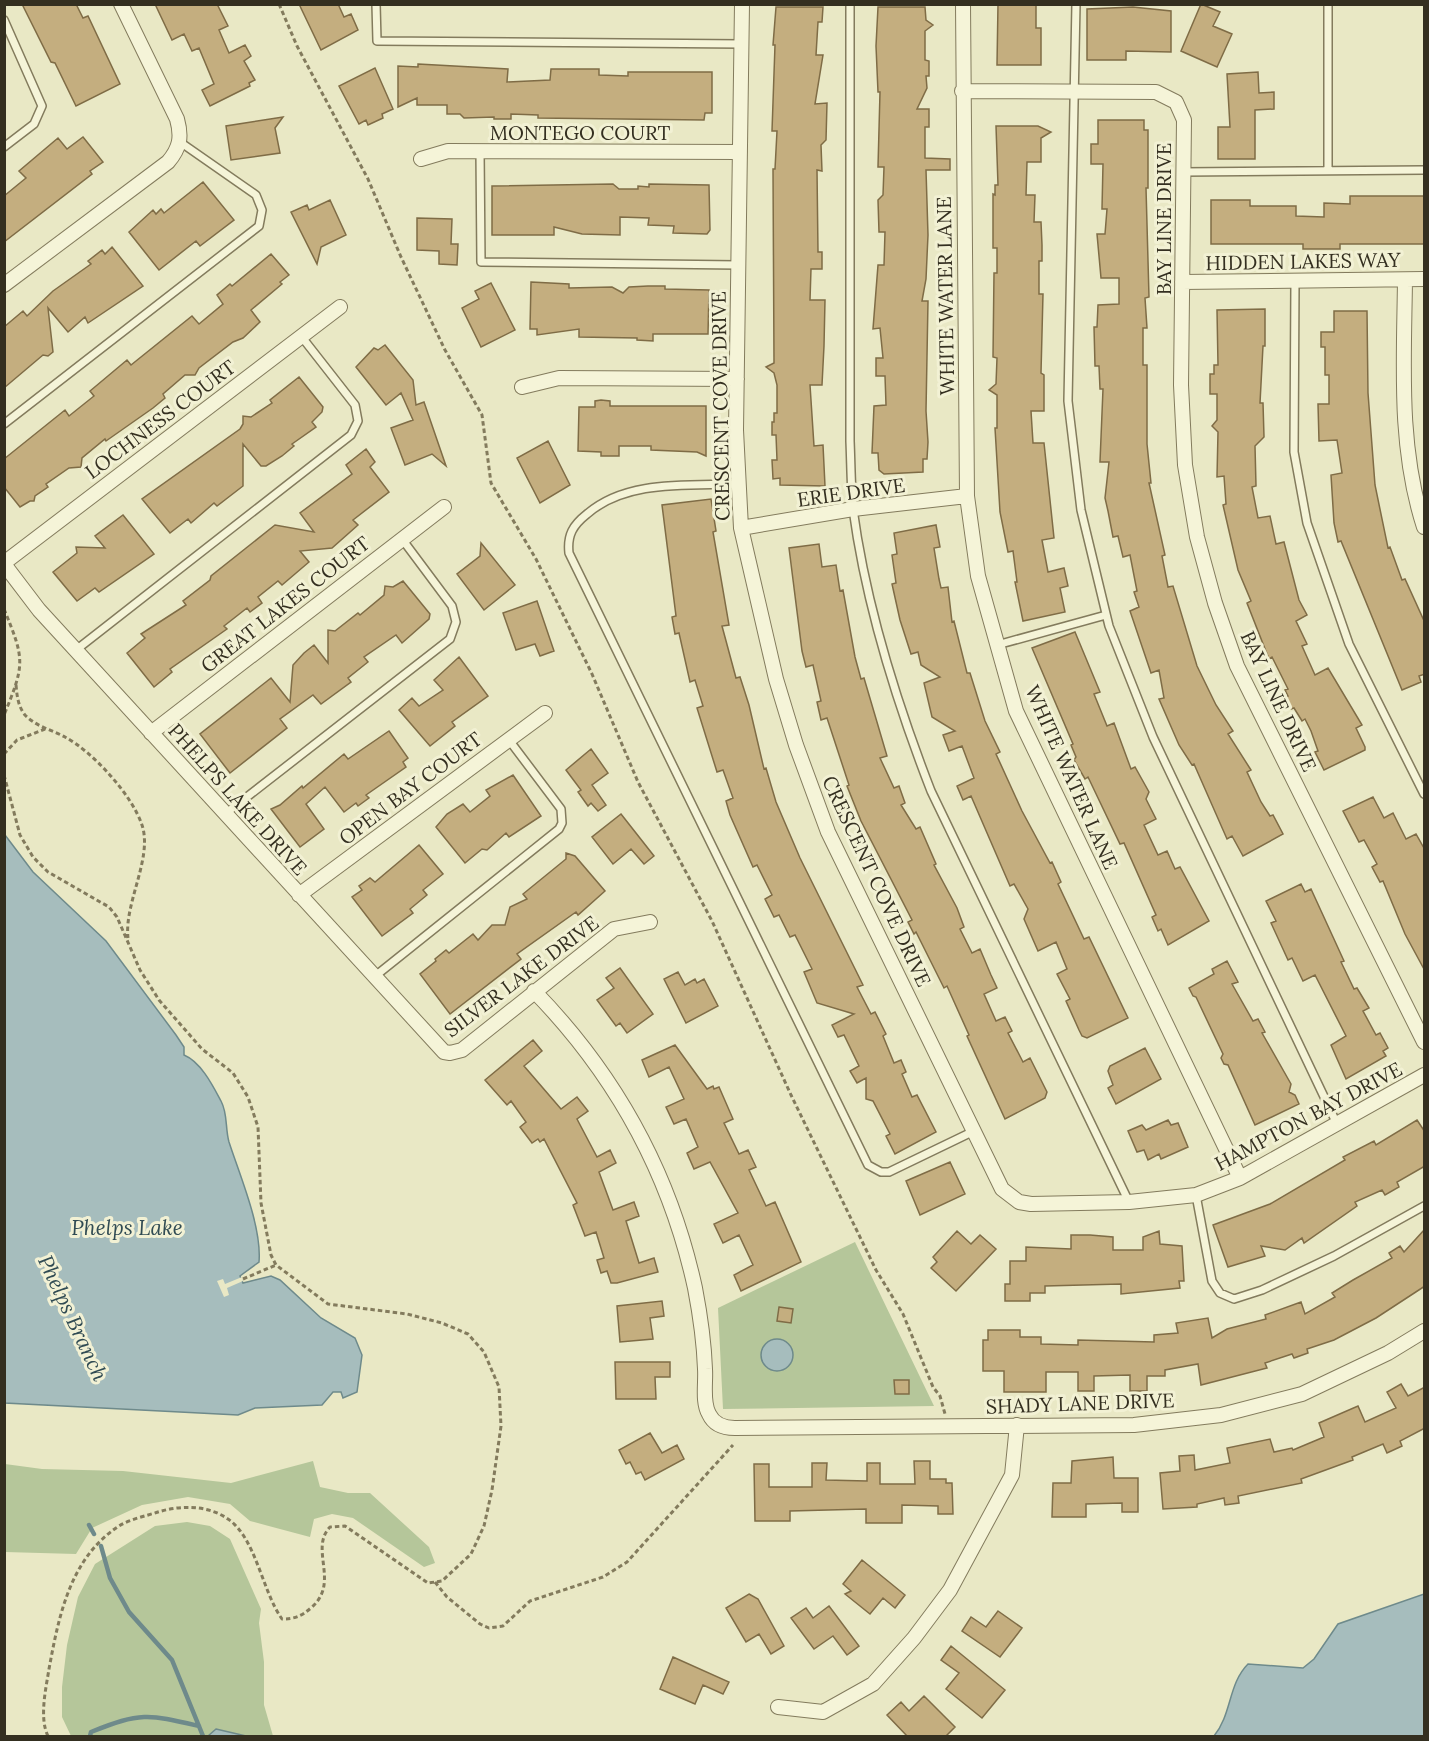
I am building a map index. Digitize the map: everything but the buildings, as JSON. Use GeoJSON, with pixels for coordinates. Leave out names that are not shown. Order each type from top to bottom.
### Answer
{"type":"FeatureCollection","features":[{"type":"Feature","properties":{"kind":"street"},"geometry":{"type":"LineString","coordinates":[[4,285],[168,162],[180,142],[177,119],[121,4]]}},
{"type":"Feature","properties":{"kind":"street","name":"CRESCENT COVE DRIVE"},"geometry":{"type":"LineString","coordinates":[[742,4],[737,379],[741,528],[776,679],[796,745],[828,832],[1002,1189],[1019,1202],[1030,1204]]}},
{"type":"Feature","properties":{"kind":"street","name":"WHITE WATER LANE"},"geometry":{"type":"LineString","coordinates":[[963,4],[967,496],[978,576],[1016,711],[1240,1178]]}},
{"type":"Feature","properties":{"kind":"street"},"geometry":{"type":"LineString","coordinates":[[962,91],[1074,92]]}},
{"type":"Feature","properties":{"kind":"street","name":"BAY LINE DRIVE"},"geometry":{"type":"LineString","coordinates":[[1074,92],[1156,93],[1176,102],[1184,120],[1181,385],[1185,465],[1197,537],[1215,603],[1237,666],[1425,1042]]}},
{"type":"Feature","properties":{"kind":"street","name":"MONTEGO COURT"},"geometry":{"type":"LineString","coordinates":[[421,159],[448,151],[740,152]]}},
{"type":"Feature","properties":{"kind":"street","name":"HIDDEN LAKES WAY"},"geometry":{"type":"LineString","coordinates":[[1182,282],[1425,279]]}},
{"type":"Feature","properties":{"kind":"street"},"geometry":{"type":"LineString","coordinates":[[1405,280],[1403,398],[1413,493],[1425,527]]}},
{"type":"Feature","properties":{"kind":"street","name":"LOCHNESS COURT"},"geometry":{"type":"LineString","coordinates":[[4,563],[340,307]]}},
{"type":"Feature","properties":{"kind":"street"},"geometry":{"type":"LineString","coordinates":[[522,387],[559,378],[737,379]]}},
{"type":"Feature","properties":{"kind":"street","name":"ERIE DRIVE"},"geometry":{"type":"LineString","coordinates":[[741,528],[854,509],[967,496]]}},
{"type":"Feature","properties":{"kind":"street","name":"GREAT LAKES COURT"},"geometry":{"type":"LineString","coordinates":[[151,733],[444,507]]}},
{"type":"Feature","properties":{"kind":"street","name":"PHELPS LAKE DRIVE"},"geometry":{"type":"LineString","coordinates":[[4,563],[39,610],[439,1048],[450,1053]]}},
{"type":"Feature","properties":{"kind":"street","name":"OPEN BAY COURT"},"geometry":{"type":"LineString","coordinates":[[300,895],[545,713]]}},
{"type":"Feature","properties":{"kind":"street","name":"SILVER LAKE DRIVE"},"geometry":{"type":"LineString","coordinates":[[450,1053],[462,1050],[614,929],[650,922]]}},
{"type":"Feature","properties":{"kind":"street","name":"SHADY LANE DRIVE"},"geometry":{"type":"LineString","coordinates":[[534,991],[574,1034],[602,1071],[622,1100],[654,1162],[680,1228],[689,1263],[702,1333],[705,1404],[712,1420],[719,1425],[727,1428],[1134,1425],[1221,1415],[1302,1394],[1388,1353],[1425,1331]]}},
{"type":"Feature","properties":{"kind":"street","name":"HAMPTON BAY DRIVE"},"geometry":{"type":"LineString","coordinates":[[1030,1204],[1129,1202],[1196,1195],[1240,1178],[1425,1075]]}},
{"type":"Feature","properties":{"kind":"street"},"geometry":{"type":"LineString","coordinates":[[778,1707],[823,1713],[873,1684],[914,1638],[950,1590],[1007,1484],[1011,1475],[1017,1425]]}},
{"type":"Feature","properties":{"kind":"lane"},"geometry":{"type":"LineString","coordinates":[[376,4],[377,41],[742,44]]}},
{"type":"Feature","properties":{"kind":"lane"},"geometry":{"type":"LineString","coordinates":[[850,4],[850,441],[854,509],[878,630],[904,721],[931,791],[1129,1202]]}},
{"type":"Feature","properties":{"kind":"lane"},"geometry":{"type":"LineString","coordinates":[[1076,4],[1068,401],[1081,510],[1107,615],[1153,737],[1338,1125]]}},
{"type":"Feature","properties":{"kind":"lane"},"geometry":{"type":"LineString","coordinates":[[1328,4],[1328,171]]}},
{"type":"Feature","properties":{"kind":"lane"},"geometry":{"type":"LineString","coordinates":[[4,20],[42,106],[34,124],[4,147]]}},
{"type":"Feature","properties":{"kind":"lane"},"geometry":{"type":"LineString","coordinates":[[4,424],[259,226],[262,210],[256,195],[180,142]]}},
{"type":"Feature","properties":{"kind":"lane"},"geometry":{"type":"LineString","coordinates":[[480,151],[481,262],[738,265]]}},
{"type":"Feature","properties":{"kind":"lane"},"geometry":{"type":"LineString","coordinates":[[1183,172],[1425,170]]}},
{"type":"Feature","properties":{"kind":"lane"},"geometry":{"type":"LineString","coordinates":[[1295,281],[1294,452],[1307,524],[1349,644],[1425,794]]}},
{"type":"Feature","properties":{"kind":"lane"},"geometry":{"type":"LineString","coordinates":[[76,650],[351,435],[357,421],[355,405],[301,336]]}},
{"type":"Feature","properties":{"kind":"lane"},"geometry":{"type":"LineString","coordinates":[[739,484],[643,489],[620,493],[599,503],[573,528],[569,536],[569,553],[868,1165],[881,1172],[889,1172],[974,1131]]}},
{"type":"Feature","properties":{"kind":"lane"},"geometry":{"type":"LineString","coordinates":[[225,814],[450,639],[456,622],[452,606],[402,539]]}},
{"type":"Feature","properties":{"kind":"lane"},"geometry":{"type":"LineString","coordinates":[[997,645],[1107,615]]}},
{"type":"Feature","properties":{"kind":"lane"},"geometry":{"type":"LineString","coordinates":[[374,977],[559,829],[561,809],[509,740]]}},
{"type":"Feature","properties":{"kind":"lane"},"geometry":{"type":"LineString","coordinates":[[1196,1195],[1212,1281],[1220,1293],[1234,1299],[1242,1298],[1334,1256],[1425,1206]]}},
{"type":"Feature","properties":{"kind":"path"},"geometry":{"type":"LineString","coordinates":[[279,4],[297,46],[368,179],[401,257],[445,350],[482,415],[491,483],[536,559],[592,674],[638,782],[688,872],[796,1106],[876,1270],[903,1314],[933,1387],[940,1396],[945,1426]]}},
{"type":"Feature","properties":{"kind":"path"},"geometry":{"type":"LineString","coordinates":[[4,609],[21,648],[16,685],[4,715]]}},
{"type":"Feature","properties":{"kind":"path"},"geometry":{"type":"LineString","coordinates":[[16,685],[21,708],[27,717],[66,737],[84,751],[111,777],[141,823],[143,844],[126,924],[128,942]]}},
{"type":"Feature","properties":{"kind":"path"},"geometry":{"type":"LineString","coordinates":[[4,754],[17,740],[47,729]]}},
{"type":"Feature","properties":{"kind":"path"},"geometry":{"type":"LineString","coordinates":[[4,775],[21,835],[33,857],[48,872],[109,907],[140,970],[159,1000],[202,1049],[233,1073],[248,1097],[258,1126],[260,1194],[268,1244],[276,1265],[328,1304],[407,1314],[442,1323],[468,1334],[484,1352],[499,1387],[501,1426],[492,1490],[484,1526],[471,1554],[452,1574],[441,1581],[428,1583],[413,1576],[345,1526],[330,1527],[324,1534],[322,1547],[324,1590],[318,1602],[294,1619],[282,1619],[274,1608],[244,1537],[229,1520],[203,1508],[169,1509],[121,1525],[100,1540],[80,1566],[60,1612],[44,1717],[48,1737]]}},
{"type":"Feature","properties":{"kind":"path"},"geometry":{"type":"LineString","coordinates":[[243,1279],[276,1265]]}},
{"type":"Feature","properties":{"kind":"path"},"geometry":{"type":"LineString","coordinates":[[435,1582],[447,1597],[480,1624],[489,1628],[503,1626],[530,1601],[603,1577],[627,1562],[733,1445]]}},
{"type":"Feature","properties":{"kind":"green space"},"geometry":{"type":"Polygon","coordinates":[[[855,1242],[934,1406],[723,1409],[718,1308],[855,1242]]]}},
{"type":"Feature","properties":{"kind":"green space"},"geometry":{"type":"Polygon","coordinates":[[[313,1461],[320,1487],[348,1493],[370,1493],[429,1547],[435,1563],[424,1567],[353,1518],[332,1514],[314,1519],[310,1537],[250,1521],[230,1504],[188,1497],[142,1505],[92,1528],[76,1554],[5,1552],[5,1464],[42,1469],[123,1471],[231,1483],[313,1461]]]}},
{"type":"Feature","properties":{"kind":"green space"},"geometry":{"type":"Polygon","coordinates":[[[187,1522],[210,1526],[230,1539],[261,1609],[259,1623],[264,1662],[264,1705],[273,1736],[246,1736],[216,1729],[208,1736],[71,1736],[62,1717],[62,1687],[67,1645],[78,1597],[95,1564],[155,1526],[187,1522]]]}},
{"type":"Feature","properties":{"kind":"water","name":"Phelps Lake"},"geometry":{"type":"Polygon","coordinates":[[[5,835],[33,872],[106,941],[176,1035],[184,1047],[184,1055],[196,1063],[210,1082],[223,1106],[229,1142],[257,1233],[259,1262],[240,1276],[243,1283],[271,1276],[280,1280],[321,1318],[355,1338],[362,1355],[357,1392],[343,1398],[341,1392],[333,1392],[322,1405],[255,1408],[238,1415],[5,1403],[5,835]]]}},
{"type":"Feature","properties":{"kind":"water"},"geometry":{"type":"Polygon","coordinates":[[[777,1339],[788,1344],[793,1355],[788,1366],[777,1371],[766,1366],[761,1355],[766,1344],[777,1339]]]}},
{"type":"Feature","properties":{"kind":"water"},"geometry":{"type":"Polygon","coordinates":[[[1424,1594],[1424,1736],[1214,1736],[1224,1718],[1237,1681],[1248,1664],[1303,1668],[1314,1659],[1338,1624],[1424,1594]]]}},
{"type":"Feature","properties":{"kind":"water"},"geometry":{"type":"Polygon","coordinates":[[[216,1729],[246,1736],[208,1736],[216,1729]]]}},
{"type":"Feature","properties":{"kind":"pier"},"geometry":{"type":"Polygon","coordinates":[[[242,1277],[243,1281],[227,1288],[229,1295],[224,1297],[217,1281],[223,1279],[225,1284],[242,1277]]]}},
{"type":"Feature","properties":{"kind":"waterway","name":"Phelps Branch"},"geometry":{"type":"LineString","coordinates":[[89,1525],[94,1534]]}},
{"type":"Feature","properties":{"kind":"waterway","name":"Phelps Branch"},"geometry":{"type":"LineString","coordinates":[[101,1546],[110,1578],[129,1612],[172,1660],[203,1736]]}},
{"type":"Feature","properties":{"kind":"waterway"},"geometry":{"type":"LineString","coordinates":[[90,1736],[91,1732],[134,1718],[156,1717],[199,1726]]}}]}
